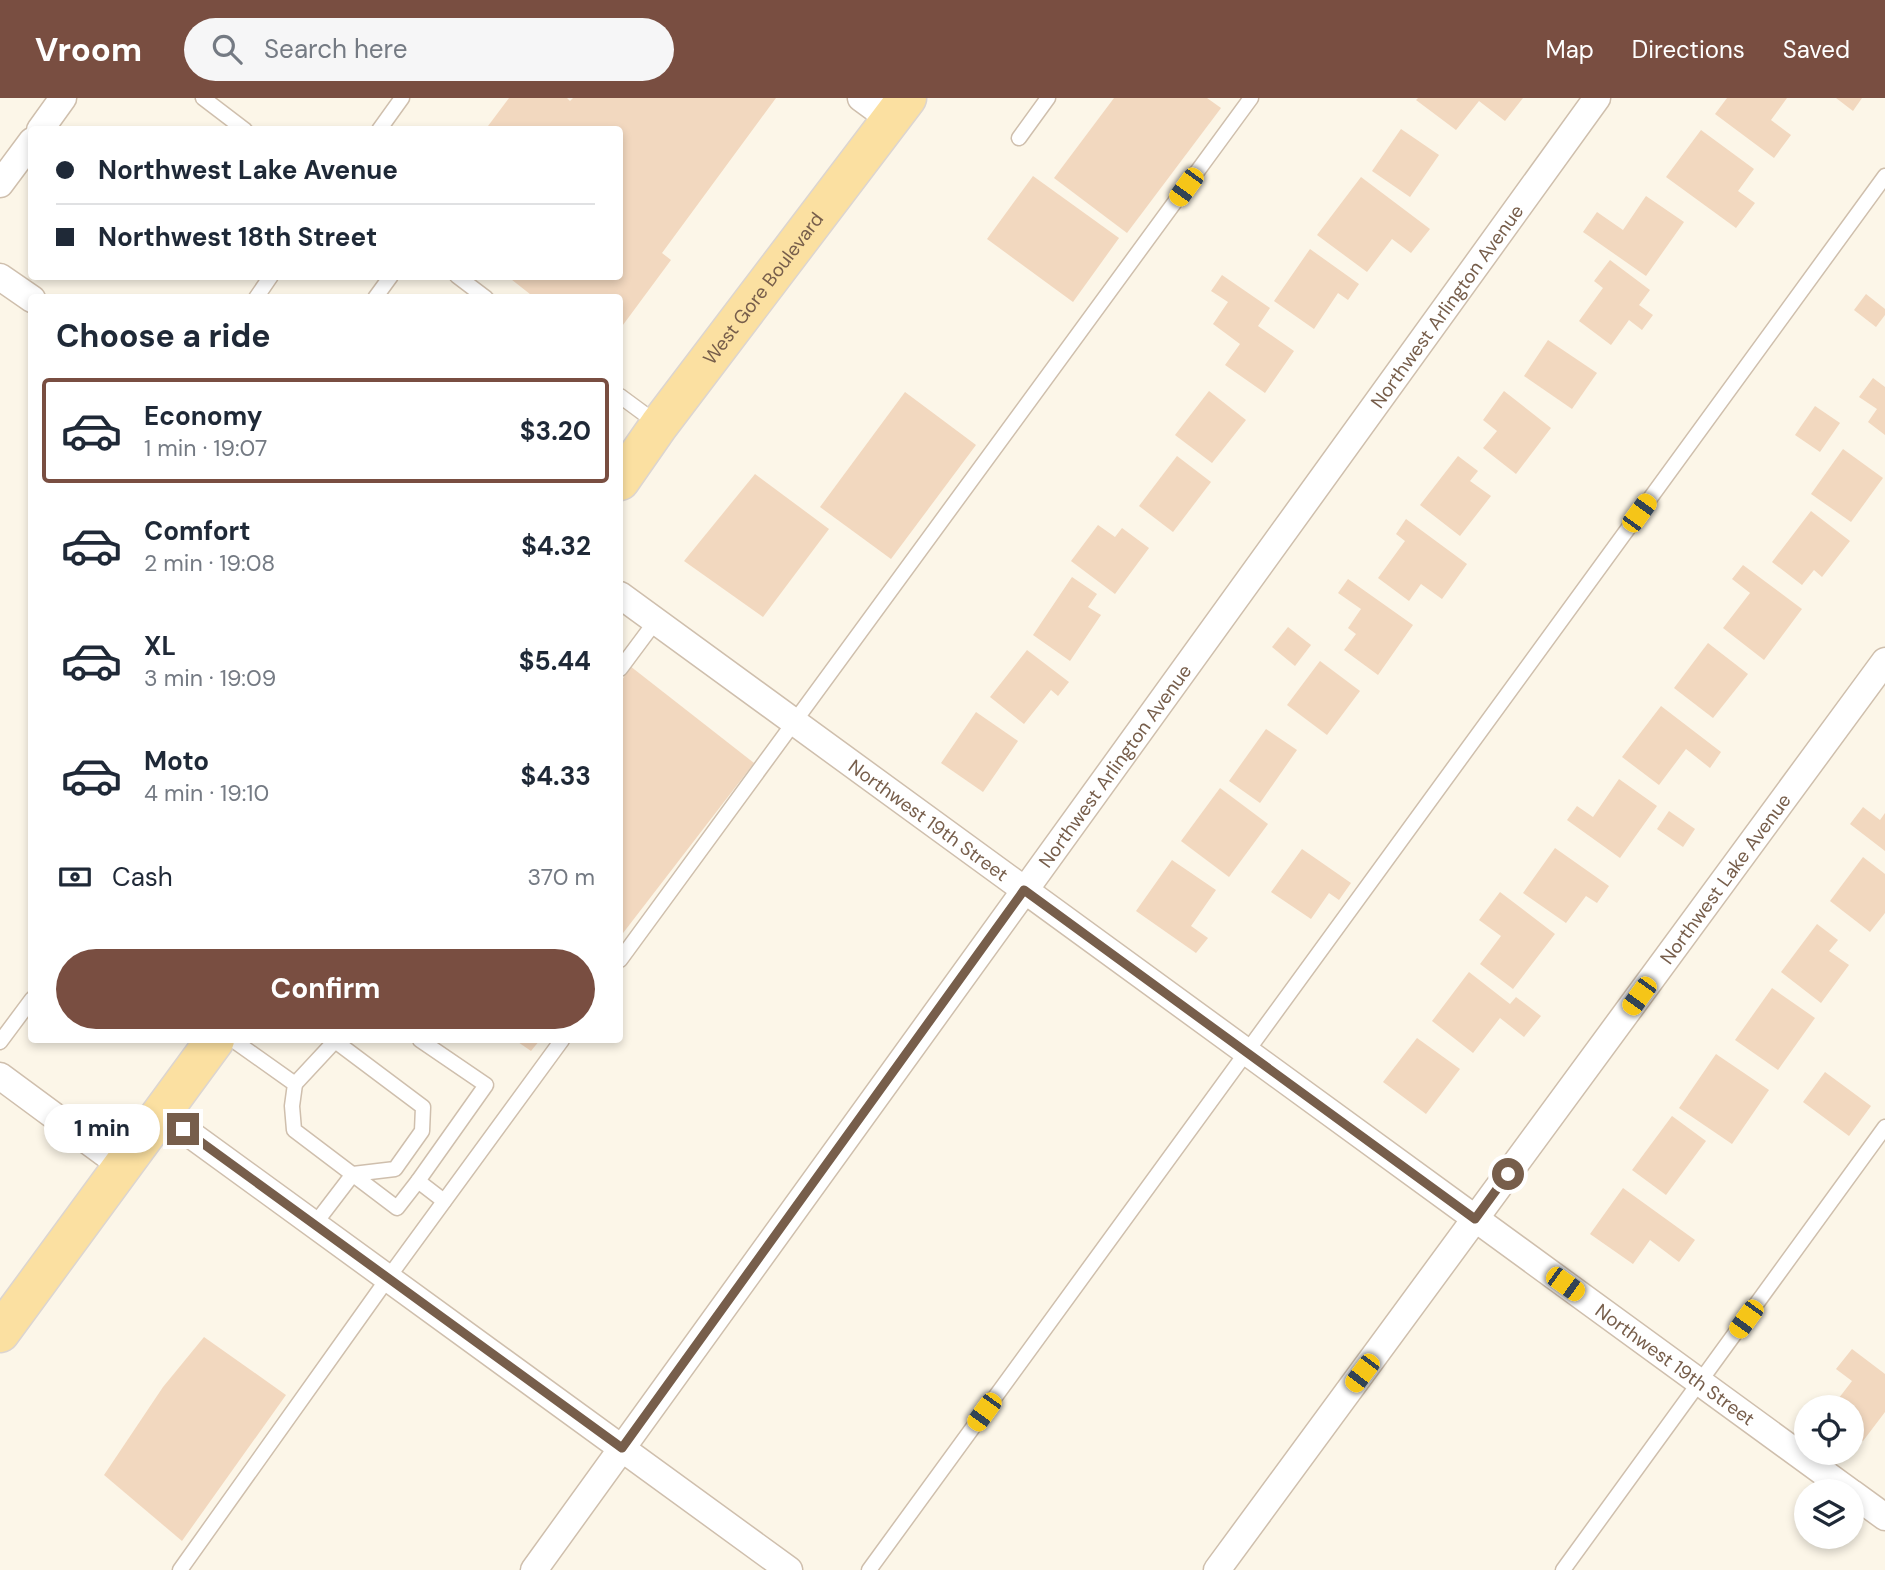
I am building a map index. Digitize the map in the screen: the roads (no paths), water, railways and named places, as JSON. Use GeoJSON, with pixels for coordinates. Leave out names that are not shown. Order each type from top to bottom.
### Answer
{"type":"FeatureCollection","features":[{"type":"Feature","properties":{"kind":"main road","name":"West Gore Boulevard"},"geometry":{"type":"LineString","coordinates":[[623,477],[659,425],[899,109]]}},
{"type":"Feature","properties":{"kind":"main road"},"geometry":{"type":"LineString","coordinates":[[0,1332],[213,1043]]}},
{"type":"Feature","properties":{"kind":"street"},"geometry":{"type":"LineString","coordinates":[[43,126],[63,98]]}},
{"type":"Feature","properties":{"kind":"street"},"geometry":{"type":"LineString","coordinates":[[861,98],[899,109]]}},
{"type":"Feature","properties":{"kind":"street","name":"Northwest Arlington Avenue"},"geometry":{"type":"LineString","coordinates":[[534,1570],[1597,98]]}},
{"type":"Feature","properties":{"kind":"street"},"geometry":{"type":"LineString","coordinates":[[0,184],[28,146]]}},
{"type":"Feature","properties":{"kind":"street"},"geometry":{"type":"LineString","coordinates":[[0,276],[28,296]]}},
{"type":"Feature","properties":{"kind":"street","name":"Northwest 19th Street"},"geometry":{"type":"LineString","coordinates":[[623,598],[1832,1479]]}},
{"type":"Feature","properties":{"kind":"street","name":"Northwest Lake Avenue"},"geometry":{"type":"LineString","coordinates":[[1217,1570],[1885,661]]}},
{"type":"Feature","properties":{"kind":"street"},"geometry":{"type":"LineString","coordinates":[[0,1076],[122,1166]]}},
{"type":"Feature","properties":{"kind":"street"},"geometry":{"type":"LineString","coordinates":[[161,1113],[789,1570]]}},
{"type":"Feature","properties":{"kind":"street","name":"Northwest 19th Street"},"geometry":{"type":"LineString","coordinates":[[1864,1502],[1885,1517]]}},
{"type":"Feature","properties":{"kind":"lane"},"geometry":{"type":"LineString","coordinates":[[203,98],[240,126]]}},
{"type":"Feature","properties":{"kind":"lane"},"geometry":{"type":"LineString","coordinates":[[382,126],[402,98]]}},
{"type":"Feature","properties":{"kind":"lane"},"geometry":{"type":"LineString","coordinates":[[1019,138],[1048,98]]}},
{"type":"Feature","properties":{"kind":"lane"},"geometry":{"type":"LineString","coordinates":[[623,957],[1251,98]]}},
{"type":"Feature","properties":{"kind":"lane"},"geometry":{"type":"LineString","coordinates":[[869,1570],[1885,176]]}},
{"type":"Feature","properties":{"kind":"lane"},"geometry":{"type":"LineString","coordinates":[[462,280],[481,294]]}},
{"type":"Feature","properties":{"kind":"lane"},"geometry":{"type":"LineString","coordinates":[[623,398],[659,425]]}},
{"type":"Feature","properties":{"kind":"lane"},"geometry":{"type":"LineString","coordinates":[[623,665],[655,622]]}},
{"type":"Feature","properties":{"kind":"lane"},"geometry":{"type":"LineString","coordinates":[[0,1042],[28,1004]]}},
{"type":"Feature","properties":{"kind":"lane"},"geometry":{"type":"LineString","coordinates":[[237,1043],[295,1084]]}},
{"type":"Feature","properties":{"kind":"lane"},"geometry":{"type":"LineString","coordinates":[[332,1043],[295,1084],[292,1106],[294,1130],[397,1208],[486,1085],[424,1043]]}},
{"type":"Feature","properties":{"kind":"lane"},"geometry":{"type":"LineString","coordinates":[[314,1225],[353,1174],[396,1169],[422,1131],[423,1107],[339,1043]]}},
{"type":"Feature","properties":{"kind":"lane"},"geometry":{"type":"LineString","coordinates":[[180,1570],[560,1043]]}},
{"type":"Feature","properties":{"kind":"lane"},"geometry":{"type":"LineString","coordinates":[[1563,1570],[1885,1127]]}},
{"type":"Feature","properties":{"kind":"lane"},"geometry":{"type":"LineString","coordinates":[[418,1181],[444,1201]]}}]}
